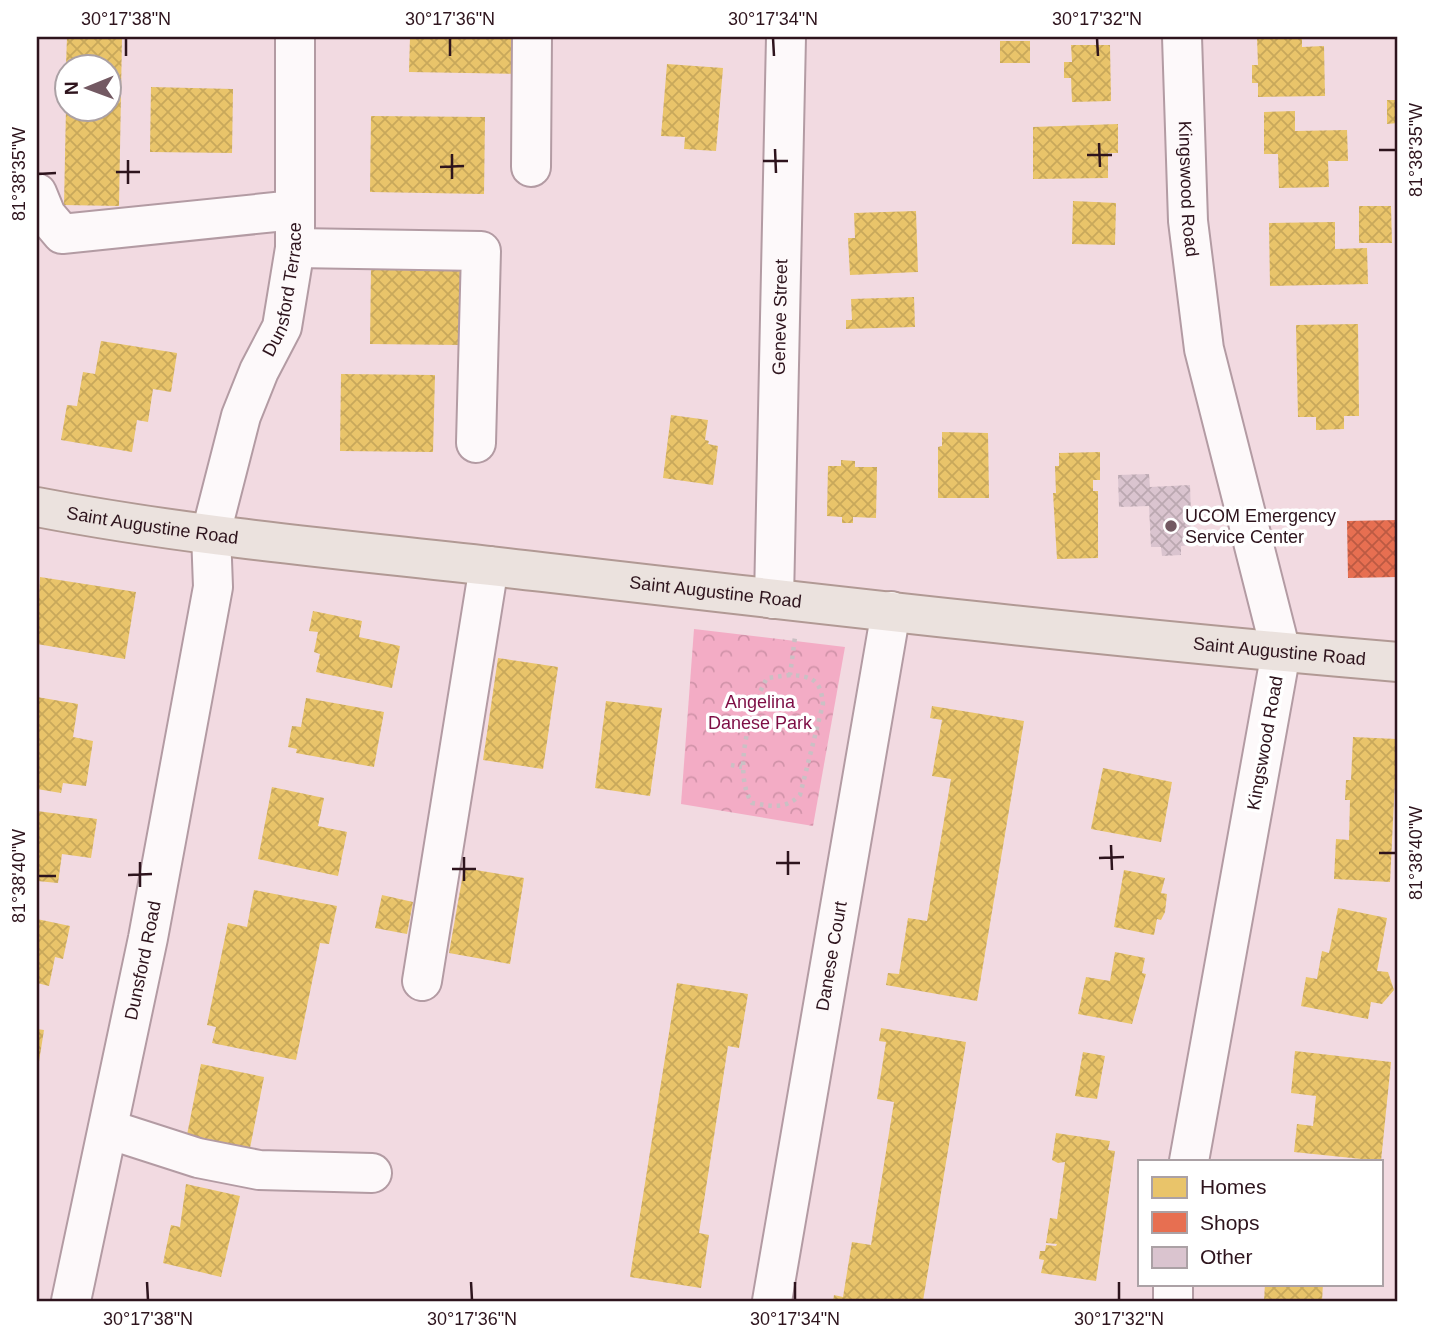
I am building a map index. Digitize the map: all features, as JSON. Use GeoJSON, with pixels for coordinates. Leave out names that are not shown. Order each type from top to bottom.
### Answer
{"type":"FeatureCollection","features":[{"type":"Feature","properties":{"kind":"main road","name":"Saint Augustine Road"},"geometry":{"type":"LineString","coordinates":[[37,506],[98,518],[211,533],[774,599],[1398,662]]}},
{"type":"Feature","properties":{"kind":"street","name":"Dunsford Terrace"},"geometry":{"type":"LineString","coordinates":[[211,533],[241,416],[259,371],[282,327],[295,248],[295,37]]}},
{"type":"Feature","properties":{"kind":"street"},"geometry":{"type":"LineString","coordinates":[[531,167],[532,37]]}},
{"type":"Feature","properties":{"kind":"street","name":"Geneve Street"},"geometry":{"type":"LineString","coordinates":[[774,599],[786,37]]}},
{"type":"Feature","properties":{"kind":"street","name":"Kingswood Road"},"geometry":{"type":"LineString","coordinates":[[1182,37],[1188,221],[1204,349],[1281,652],[1189,1160]]}},
{"type":"Feature","properties":{"kind":"street"},"geometry":{"type":"LineString","coordinates":[[37,193],[46,215],[62,234],[295,210]]}},
{"type":"Feature","properties":{"kind":"street"},"geometry":{"type":"LineString","coordinates":[[295,248],[481,251],[476,443]]}},
{"type":"Feature","properties":{"kind":"street","name":"Dunsford Road"},"geometry":{"type":"LineString","coordinates":[[72,1301],[148,938],[213,587],[211,533]]}},
{"type":"Feature","properties":{"kind":"street"},"geometry":{"type":"LineString","coordinates":[[422,981],[489,566]]}},
{"type":"Feature","properties":{"kind":"street","name":"Danese Court"},"geometry":{"type":"LineString","coordinates":[[772,1301],[891,611]]}},
{"type":"Feature","properties":{"kind":"street"},"geometry":{"type":"LineString","coordinates":[[108,1129],[198,1158],[259,1170],[372,1173]]}},
{"type":"Feature","properties":{"kind":"path"},"geometry":{"type":"LineString","coordinates":[[790,675],[795,636]]}},
{"type":"Feature","properties":{"kind":"path"},"geometry":{"type":"LineString","coordinates":[[790,675],[807,676],[817,681],[822,689],[823,704],[800,795],[792,803],[780,807],[752,803],[746,793],[742,767],[759,692],[767,678],[790,675]]}},
{"type":"Feature","properties":{"kind":"path"},"geometry":{"type":"LineString","coordinates":[[731,765],[742,767]]}},
{"type":"Feature","properties":{"kind":"green space","name":"Angelina Danese Park"},"geometry":{"type":"Polygon","coordinates":[[[694,629],[845,647],[813,826],[681,804],[694,629]]]}},
{"type":"Feature","properties":{"kind":"building: Homes"},"geometry":{"type":"Polygon","coordinates":[[[67,37],[122,37],[122,52],[66,52],[67,37]]]}},
{"type":"Feature","properties":{"kind":"building: Homes"},"geometry":{"type":"Polygon","coordinates":[[[410,37],[524,37],[523,74],[409,72],[410,37]]]}},
{"type":"Feature","properties":{"kind":"building: Homes"},"geometry":{"type":"Polygon","coordinates":[[[1257,37],[1302,37],[1302,47],[1324,46],[1325,96],[1258,97],[1258,83],[1252,83],[1252,65],[1258,65],[1257,37]]]}},
{"type":"Feature","properties":{"kind":"building: Homes"},"geometry":{"type":"Polygon","coordinates":[[[1000,41],[1030,41],[1030,63],[1000,63],[1000,41]]]}},
{"type":"Feature","properties":{"kind":"building: Homes"},"geometry":{"type":"Polygon","coordinates":[[[1071,45],[1110,45],[1111,101],[1072,102],[1071,78],[1064,78],[1064,62],[1072,62],[1071,45]]]}},
{"type":"Feature","properties":{"kind":"building: Homes"},"geometry":{"type":"Polygon","coordinates":[[[667,64],[723,68],[716,151],[684,149],[685,137],[661,136],[667,64]]]}},
{"type":"Feature","properties":{"kind":"building: Homes"},"geometry":{"type":"Polygon","coordinates":[[[151,87],[233,89],[232,153],[150,152],[151,87]]]}},
{"type":"Feature","properties":{"kind":"building: Homes"},"geometry":{"type":"Polygon","coordinates":[[[1387,100],[1398,100],[1398,123],[1387,124],[1387,100]]]}},
{"type":"Feature","properties":{"kind":"building: Homes"},"geometry":{"type":"Polygon","coordinates":[[[1295,111],[1295,131],[1347,130],[1348,161],[1328,161],[1329,187],[1279,188],[1278,154],[1264,154],[1264,112],[1295,111]]]}},
{"type":"Feature","properties":{"kind":"building: Homes"},"geometry":{"type":"Polygon","coordinates":[[[371,116],[485,117],[484,194],[370,192],[371,116]]]}},
{"type":"Feature","properties":{"kind":"building: Homes"},"geometry":{"type":"Polygon","coordinates":[[[66,122],[120,122],[119,206],[64,205],[66,122]]]}},
{"type":"Feature","properties":{"kind":"building: Homes"},"geometry":{"type":"Polygon","coordinates":[[[1118,124],[1118,153],[1108,153],[1108,178],[1033,179],[1033,127],[1118,124]]]}},
{"type":"Feature","properties":{"kind":"building: Homes"},"geometry":{"type":"Polygon","coordinates":[[[1073,201],[1116,203],[1115,245],[1072,244],[1073,201]]]}},
{"type":"Feature","properties":{"kind":"building: Homes"},"geometry":{"type":"Polygon","coordinates":[[[1359,206],[1391,206],[1392,243],[1359,243],[1359,206]]]}},
{"type":"Feature","properties":{"kind":"building: Homes"},"geometry":{"type":"Polygon","coordinates":[[[916,211],[918,272],[850,275],[848,238],[855,238],[854,213],[916,211]]]}},
{"type":"Feature","properties":{"kind":"building: Homes"},"geometry":{"type":"Polygon","coordinates":[[[1335,222],[1335,249],[1367,248],[1368,284],[1270,286],[1269,223],[1335,222]]]}},
{"type":"Feature","properties":{"kind":"building: Homes"},"geometry":{"type":"Polygon","coordinates":[[[371,266],[464,268],[463,345],[370,344],[371,266]]]}},
{"type":"Feature","properties":{"kind":"building: Homes"},"geometry":{"type":"Polygon","coordinates":[[[914,297],[915,327],[846,329],[846,320],[852,320],[851,299],[914,297]]]}},
{"type":"Feature","properties":{"kind":"building: Homes"},"geometry":{"type":"Polygon","coordinates":[[[1358,324],[1359,416],[1344,416],[1344,429],[1316,430],[1316,417],[1298,417],[1296,325],[1358,324]]]}},
{"type":"Feature","properties":{"kind":"building: Homes"},"geometry":{"type":"Polygon","coordinates":[[[101,341],[177,353],[171,392],[153,389],[148,422],[137,420],[132,452],[61,440],[67,405],[77,406],[83,372],[95,374],[101,341]]]}},
{"type":"Feature","properties":{"kind":"building: Homes"},"geometry":{"type":"Polygon","coordinates":[[[341,374],[435,375],[433,452],[340,451],[341,374]]]}},
{"type":"Feature","properties":{"kind":"building: Homes"},"geometry":{"type":"Polygon","coordinates":[[[671,415],[708,420],[705,440],[709,441],[708,444],[718,446],[713,485],[663,478],[671,415]]]}},
{"type":"Feature","properties":{"kind":"building: Homes"},"geometry":{"type":"Polygon","coordinates":[[[942,432],[988,433],[989,498],[938,498],[938,447],[942,446],[942,432]]]}},
{"type":"Feature","properties":{"kind":"building: Homes"},"geometry":{"type":"Polygon","coordinates":[[[1100,452],[1100,480],[1093,480],[1093,491],[1098,491],[1098,558],[1057,559],[1053,493],[1056,493],[1055,466],[1059,466],[1059,453],[1100,452]]]}},
{"type":"Feature","properties":{"kind":"building: Homes"},"geometry":{"type":"Polygon","coordinates":[[[841,460],[855,461],[855,467],[877,467],[876,518],[853,517],[853,523],[842,523],[842,517],[827,516],[828,466],[841,466],[841,460]]]}},
{"type":"Feature","properties":{"kind":"building: Homes"},"geometry":{"type":"Polygon","coordinates":[[[40,577],[136,592],[125,659],[37,644],[40,577]]]}},
{"type":"Feature","properties":{"kind":"building: Homes"},"geometry":{"type":"Polygon","coordinates":[[[313,611],[362,621],[359,637],[400,646],[392,688],[316,672],[320,654],[314,652],[318,632],[309,631],[313,611]]]}},
{"type":"Feature","properties":{"kind":"building: Homes"},"geometry":{"type":"Polygon","coordinates":[[[498,658],[558,667],[543,769],[483,760],[498,658]]]}},
{"type":"Feature","properties":{"kind":"building: Homes"},"geometry":{"type":"Polygon","coordinates":[[[37,697],[78,704],[73,737],[93,741],[86,786],[63,783],[61,793],[37,789],[37,697]]]}},
{"type":"Feature","properties":{"kind":"building: Homes"},"geometry":{"type":"Polygon","coordinates":[[[306,698],[384,712],[374,767],[296,753],[297,749],[288,747],[292,726],[301,727],[306,698]]]}},
{"type":"Feature","properties":{"kind":"building: Homes"},"geometry":{"type":"Polygon","coordinates":[[[606,701],[662,708],[650,796],[595,788],[606,701]]]}},
{"type":"Feature","properties":{"kind":"building: Homes"},"geometry":{"type":"Polygon","coordinates":[[[932,706],[1024,721],[977,1001],[886,985],[888,973],[899,974],[908,918],[927,921],[951,779],[932,776],[942,720],[930,718],[932,706]]]}},
{"type":"Feature","properties":{"kind":"building: Homes"},"geometry":{"type":"Polygon","coordinates":[[[1353,737],[1397,739],[1390,882],[1334,879],[1336,839],[1349,840],[1350,800],[1345,800],[1346,780],[1351,780],[1353,737]]]}},
{"type":"Feature","properties":{"kind":"building: Homes"},"geometry":{"type":"Polygon","coordinates":[[[1103,768],[1172,782],[1161,842],[1091,829],[1103,768]]]}},
{"type":"Feature","properties":{"kind":"building: Homes"},"geometry":{"type":"Polygon","coordinates":[[[272,787],[324,798],[318,826],[347,832],[338,876],[258,859],[272,787]]]}},
{"type":"Feature","properties":{"kind":"building: Homes"},"geometry":{"type":"Polygon","coordinates":[[[37,811],[97,819],[91,858],[62,854],[58,883],[37,881],[37,811]]]}},
{"type":"Feature","properties":{"kind":"building: Homes"},"geometry":{"type":"Polygon","coordinates":[[[464,868],[524,878],[510,964],[449,953],[464,868]]]}},
{"type":"Feature","properties":{"kind":"building: Homes"},"geometry":{"type":"Polygon","coordinates":[[[1124,870],[1165,878],[1161,893],[1167,894],[1165,912],[1161,920],[1157,919],[1154,935],[1114,927],[1124,870]]]}},
{"type":"Feature","properties":{"kind":"building: Homes"},"geometry":{"type":"Polygon","coordinates":[[[254,890],[337,906],[329,944],[320,943],[296,1060],[212,1043],[216,1027],[207,1025],[228,923],[247,927],[254,890]]]}},
{"type":"Feature","properties":{"kind":"building: Homes"},"geometry":{"type":"Polygon","coordinates":[[[382,895],[413,902],[407,934],[375,928],[382,895]]]}},
{"type":"Feature","properties":{"kind":"building: Homes"},"geometry":{"type":"Polygon","coordinates":[[[1338,908],[1387,918],[1377,971],[1388,972],[1394,990],[1382,1004],[1371,1002],[1368,1019],[1301,1006],[1306,977],[1317,979],[1322,951],[1329,953],[1338,908]]]}},
{"type":"Feature","properties":{"kind":"building: Homes"},"geometry":{"type":"Polygon","coordinates":[[[37,919],[70,926],[63,959],[55,957],[49,986],[37,983],[37,919]]]}},
{"type":"Feature","properties":{"kind":"building: Homes"},"geometry":{"type":"Polygon","coordinates":[[[1115,952],[1145,958],[1142,973],[1146,974],[1132,1024],[1078,1014],[1086,977],[1110,981],[1115,952]]]}},
{"type":"Feature","properties":{"kind":"building: Homes"},"geometry":{"type":"Polygon","coordinates":[[[677,983],[748,994],[739,1048],[728,1046],[699,1233],[709,1235],[701,1288],[630,1277],[677,983]]]}},
{"type":"Feature","properties":{"kind":"building: Homes"},"geometry":{"type":"Polygon","coordinates":[[[881,1028],[966,1042],[923,1301],[833,1301],[834,1295],[843,1297],[852,1242],[871,1245],[894,1102],[877,1099],[886,1042],[879,1041],[881,1028]]]}},
{"type":"Feature","properties":{"kind":"building: Homes"},"geometry":{"type":"Polygon","coordinates":[[[37,1029],[44,1030],[38,1068],[37,1068],[37,1029]]]}},
{"type":"Feature","properties":{"kind":"building: Homes"},"geometry":{"type":"Polygon","coordinates":[[[1295,1051],[1391,1062],[1381,1160],[1294,1152],[1297,1124],[1313,1126],[1316,1096],[1291,1093],[1295,1051]]]}},
{"type":"Feature","properties":{"kind":"building: Homes"},"geometry":{"type":"Polygon","coordinates":[[[1083,1052],[1105,1056],[1097,1099],[1075,1096],[1083,1052]]]}},
{"type":"Feature","properties":{"kind":"building: Homes"},"geometry":{"type":"Polygon","coordinates":[[[201,1064],[264,1077],[248,1158],[185,1145],[201,1064]]]}},
{"type":"Feature","properties":{"kind":"building: Homes"},"geometry":{"type":"Polygon","coordinates":[[[1056,1133],[1110,1141],[1108,1150],[1115,1151],[1096,1281],[1041,1273],[1044,1260],[1039,1259],[1040,1251],[1045,1251],[1046,1245],[1057,1244],[1046,1243],[1050,1218],[1057,1219],[1065,1162],[1052,1160],[1056,1133]]]}},
{"type":"Feature","properties":{"kind":"building: Homes"},"geometry":{"type":"Polygon","coordinates":[[[186,1184],[240,1196],[221,1277],[163,1263],[171,1225],[180,1227],[186,1184]]]}},
{"type":"Feature","properties":{"kind":"building: Homes"},"geometry":{"type":"Polygon","coordinates":[[[1265,1286],[1323,1286],[1322,1301],[1264,1301],[1265,1286]]]}},
{"type":"Feature","properties":{"kind":"building: Shops"},"geometry":{"type":"Polygon","coordinates":[[[1398,520],[1398,577],[1348,578],[1347,521],[1398,520]]]}},
{"type":"Feature","properties":{"kind":"building: Other","name":"UCOM Emergency Service Center"},"geometry":{"type":"Polygon","coordinates":[[[1149,474],[1150,487],[1190,485],[1192,545],[1181,546],[1181,555],[1162,556],[1161,547],[1151,547],[1149,506],[1119,507],[1118,475],[1149,474]]]}},
{"type":"Feature","properties":{"kind":"place","name":"UCOM Emergency Service Center"},"geometry":{"type":"Point","coordinates":[1171,526]}}]}
